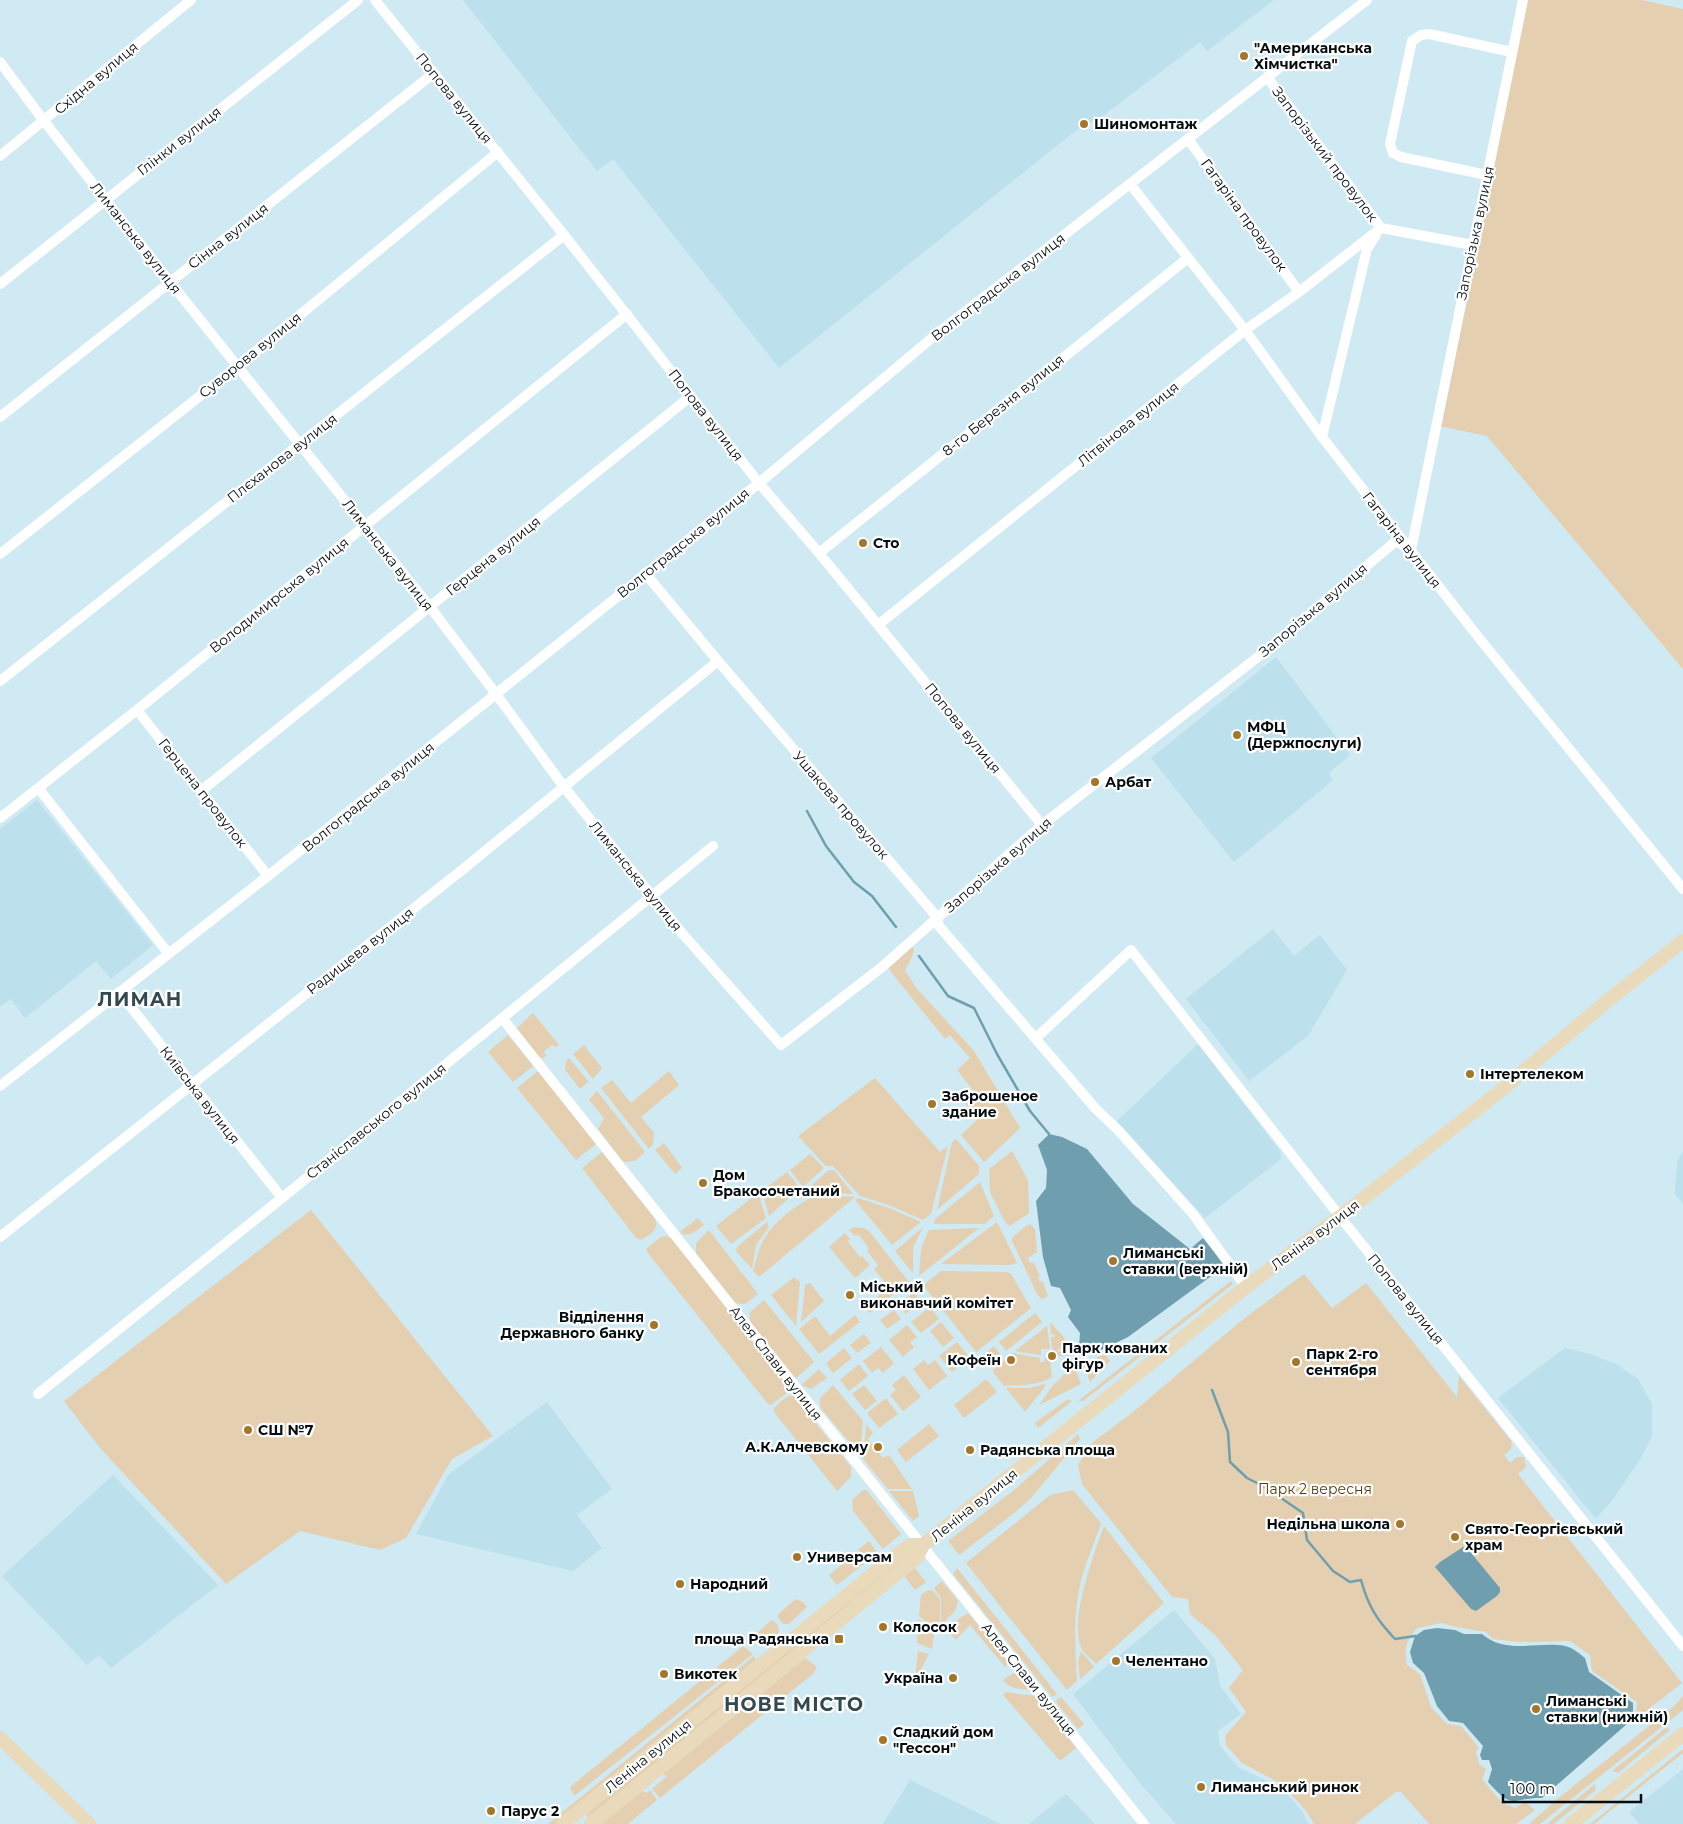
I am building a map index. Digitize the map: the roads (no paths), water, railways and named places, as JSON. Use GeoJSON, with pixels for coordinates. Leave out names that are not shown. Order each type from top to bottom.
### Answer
{"type":"FeatureCollection","features":[{"type":"Feature","properties":{"kind":"street","name":"Східна вулиця"},"geometry":{"type":"LineString","coordinates":[[0,156],[190,0]]}},
{"type":"Feature","properties":{"kind":"street","name":"Глінки вулиця"},"geometry":{"type":"LineString","coordinates":[[0,284],[358,0]]}},
{"type":"Feature","properties":{"kind":"street","name":"Попова вулиця"},"geometry":{"type":"LineString","coordinates":[[375,0],[627,314],[759,483],[819,553],[1042,825]]}},
{"type":"Feature","properties":{"kind":"street","name":"Волгоградська вулиця"},"geometry":{"type":"LineString","coordinates":[[0,1086],[268,876],[759,483],[939,332],[1367,0]]}},
{"type":"Feature","properties":{"kind":"street","name":"Запорізька вулиця"},"geometry":{"type":"LineString","coordinates":[[781,1045],[882,967],[1042,825],[1272,646],[1396,541],[1411,550],[1523,0]]}},
{"type":"Feature","properties":{"kind":"street"},"geometry":{"type":"LineString","coordinates":[[1487,175],[1401,157],[1393,152],[1390,144],[1412,41],[1421,35],[1430,34],[1512,52]]}},
{"type":"Feature","properties":{"kind":"street","name":"Лиманська вулиця"},"geometry":{"type":"LineString","coordinates":[[0,62],[170,282],[430,608],[564,787],[680,932],[781,1045]]}},
{"type":"Feature","properties":{"kind":"street","name":"Сінна вулиця"},"geometry":{"type":"LineString","coordinates":[[0,417],[434,73]]}},
{"type":"Feature","properties":{"kind":"street","name":"Запорізький провулок"},"geometry":{"type":"LineString","coordinates":[[1267,77],[1381,228],[1473,245]]}},
{"type":"Feature","properties":{"kind":"street","name":"Гагаріна провулок"},"geometry":{"type":"LineString","coordinates":[[1188,139],[1299,292]]}},
{"type":"Feature","properties":{"kind":"street","name":"Суворова вулиця"},"geometry":{"type":"LineString","coordinates":[[0,554],[238,366],[498,152]]}},
{"type":"Feature","properties":{"kind":"street","name":"Гагаріна вулиця"},"geometry":{"type":"LineString","coordinates":[[1130,184],[1245,330],[1322,437],[1479,638],[1683,889]]}},
{"type":"Feature","properties":{"kind":"street"},"geometry":{"type":"LineString","coordinates":[[1322,437],[1367,249],[1381,228]]}},
{"type":"Feature","properties":{"kind":"street","name":"Літвінова вулиця"},"geometry":{"type":"LineString","coordinates":[[878,625],[1245,330],[1299,292],[1381,228]]}},
{"type":"Feature","properties":{"kind":"street","name":"Плєханова вулиця"},"geometry":{"type":"LineString","coordinates":[[0,681],[564,235]]}},
{"type":"Feature","properties":{"kind":"street","name":"8-го Березня вулиця"},"geometry":{"type":"LineString","coordinates":[[819,553],[1188,258]]}},
{"type":"Feature","properties":{"kind":"street","name":"Володимирська вулиця"},"geometry":{"type":"LineString","coordinates":[[0,818],[137,710],[627,314]]}},
{"type":"Feature","properties":{"kind":"street","name":"Герцена вулиця"},"geometry":{"type":"LineString","coordinates":[[201,791],[430,608],[690,396]]}},
{"type":"Feature","properties":{"kind":"street","name":"Ушакова провулок"},"geometry":{"type":"LineString","coordinates":[[645,573],[718,662],[937,917],[939,926],[1095,1108],[1118,1130],[1193,1214],[1246,1287]]}},
{"type":"Feature","properties":{"kind":"street","name":"Радищева вулиця"},"geometry":{"type":"LineString","coordinates":[[0,1237],[718,662]]}},
{"type":"Feature","properties":{"kind":"street","name":"Герцена провулок"},"geometry":{"type":"LineString","coordinates":[[137,710],[268,876]]}},
{"type":"Feature","properties":{"kind":"street"},"geometry":{"type":"LineString","coordinates":[[39,788],[169,954]]}},
{"type":"Feature","properties":{"kind":"street","name":"Станіславського вулиця"},"geometry":{"type":"LineString","coordinates":[[38,1394],[282,1198],[713,846]]}},
{"type":"Feature","properties":{"kind":"street","name":"Леніна вулиця"},"geometry":{"type":"LineString","coordinates":[[591,1824],[917,1557],[923,1545],[1246,1287],[1341,1216],[1500,1091],[1611,998],[1683,941]]}},
{"type":"Feature","properties":{"kind":"street","name":"Попова вулиця"},"geometry":{"type":"LineString","coordinates":[[1036,1038],[1131,950],[1683,1646]]}},
{"type":"Feature","properties":{"kind":"street","name":"Київська вулиця"},"geometry":{"type":"LineString","coordinates":[[119,992],[282,1198]]}},
{"type":"Feature","properties":{"kind":"street","name":"Алея Слави вулиця"},"geometry":{"type":"LineString","coordinates":[[502,1018],[1144,1824]]}},
{"type":"Feature","properties":{"kind":"street","name":"Леніна вулиця"},"geometry":{"type":"LineString","coordinates":[[563,1824],[903,1550],[911,1544],[923,1545]]}},
{"type":"Feature","properties":{"kind":"street"},"geometry":{"type":"LineString","coordinates":[[1571,1824],[1683,1734]]}},
{"type":"Feature","properties":{"kind":"street"},"geometry":{"type":"LineString","coordinates":[[0,1738],[89,1824]]}},
{"type":"Feature","properties":{"kind":"waterway"},"geometry":{"type":"LineString","coordinates":[[807,811],[826,846],[854,882],[872,896],[896,927]]}},
{"type":"Feature","properties":{"kind":"waterway"},"geometry":{"type":"LineString","coordinates":[[919,956],[948,996],[974,1008],[997,1054],[1030,1111],[1049,1134]]}},
{"type":"Feature","properties":{"kind":"waterway"},"geometry":{"type":"LineString","coordinates":[[1212,1390],[1228,1432],[1230,1462],[1247,1478],[1265,1487],[1303,1513],[1307,1540],[1333,1571],[1350,1582],[1361,1580],[1374,1612],[1395,1639],[1415,1636]]}},
{"type":"Feature","properties":{"kind":"place","name":"\"Американська Хімчистка\""},"geometry":{"type":"Point","coordinates":[1244,56]}},
{"type":"Feature","properties":{"kind":"place","name":"Шиномонтаж"},"geometry":{"type":"Point","coordinates":[1084,124]}},
{"type":"Feature","properties":{"kind":"place","name":"Сто"},"geometry":{"type":"Point","coordinates":[863,543]}},
{"type":"Feature","properties":{"kind":"place","name":"МФЦ (Держпослуги)"},"geometry":{"type":"Point","coordinates":[1237,735]}},
{"type":"Feature","properties":{"kind":"place","name":"Арбат"},"geometry":{"type":"Point","coordinates":[1095,782]}},
{"type":"Feature","properties":{"kind":"place","name":"Інтертелеком"},"geometry":{"type":"Point","coordinates":[1470,1074]}},
{"type":"Feature","properties":{"kind":"place","name":"Заброшеное здание"},"geometry":{"type":"Point","coordinates":[932,1104]}},
{"type":"Feature","properties":{"kind":"place","name":"Дом Бракосочетаний"},"geometry":{"type":"Point","coordinates":[703,1183]}},
{"type":"Feature","properties":{"kind":"place","name":"Лиманські ставки (верхній)"},"geometry":{"type":"Point","coordinates":[1113,1261]}},
{"type":"Feature","properties":{"kind":"place","name":"Міський виконавчий комітет"},"geometry":{"type":"Point","coordinates":[850,1295]}},
{"type":"Feature","properties":{"kind":"place","name":"Відділення Державного банку"},"geometry":{"type":"Point","coordinates":[654,1325]}},
{"type":"Feature","properties":{"kind":"place","name":"Парк кованих фігур"},"geometry":{"type":"Point","coordinates":[1052,1356]}},
{"type":"Feature","properties":{"kind":"place","name":"Кофеїн"},"geometry":{"type":"Point","coordinates":[1011,1360]}},
{"type":"Feature","properties":{"kind":"place","name":"Парк 2-го сентября"},"geometry":{"type":"Point","coordinates":[1296,1362]}},
{"type":"Feature","properties":{"kind":"place","name":"СШ №7"},"geometry":{"type":"Point","coordinates":[248,1430]}},
{"type":"Feature","properties":{"kind":"place","name":"А.К.Алчевскому"},"geometry":{"type":"Point","coordinates":[878,1447]}},
{"type":"Feature","properties":{"kind":"place","name":"Радянська площа"},"geometry":{"type":"Point","coordinates":[970,1450]}},
{"type":"Feature","properties":{"kind":"place","name":"Недільна школа"},"geometry":{"type":"Point","coordinates":[1400,1524]}},
{"type":"Feature","properties":{"kind":"place","name":"Свято-Георгієвський храм"},"geometry":{"type":"Point","coordinates":[1455,1537]}},
{"type":"Feature","properties":{"kind":"place","name":"Универсам"},"geometry":{"type":"Point","coordinates":[797,1557]}},
{"type":"Feature","properties":{"kind":"place","name":"Народний"},"geometry":{"type":"Point","coordinates":[680,1584]}},
{"type":"Feature","properties":{"kind":"place","name":"Колосок"},"geometry":{"type":"Point","coordinates":[883,1627]}},
{"type":"Feature","properties":{"kind":"place","name":"площа Радянська"},"geometry":{"type":"Point","coordinates":[839,1639]}},
{"type":"Feature","properties":{"kind":"place","name":"Челентано"},"geometry":{"type":"Point","coordinates":[1116,1661]}},
{"type":"Feature","properties":{"kind":"place","name":"Викотек"},"geometry":{"type":"Point","coordinates":[664,1674]}},
{"type":"Feature","properties":{"kind":"place","name":"Україна"},"geometry":{"type":"Point","coordinates":[953,1678]}},
{"type":"Feature","properties":{"kind":"place","name":"Лиманські ставки (нижній)"},"geometry":{"type":"Point","coordinates":[1536,1709]}},
{"type":"Feature","properties":{"kind":"place","name":"Сладкий дом \"Гессон\""},"geometry":{"type":"Point","coordinates":[883,1740]}},
{"type":"Feature","properties":{"kind":"place","name":"Лиманський ринок"},"geometry":{"type":"Point","coordinates":[1201,1787]}},
{"type":"Feature","properties":{"kind":"place","name":"Парус 2"},"geometry":{"type":"Point","coordinates":[491,1811]}},
{"type":"Feature","properties":{"kind":"district","name":"ЛИМАН"},"geometry":{"type":"Point","coordinates":[140,999]}},
{"type":"Feature","properties":{"kind":"district","name":"НОВЕ МІСТО"},"geometry":{"type":"Point","coordinates":[794,1704]}},
{"type":"Feature","properties":{"kind":"park label","name":"Парк 2 вересня"},"geometry":{"type":"Point","coordinates":[1315,1489]}}]}
